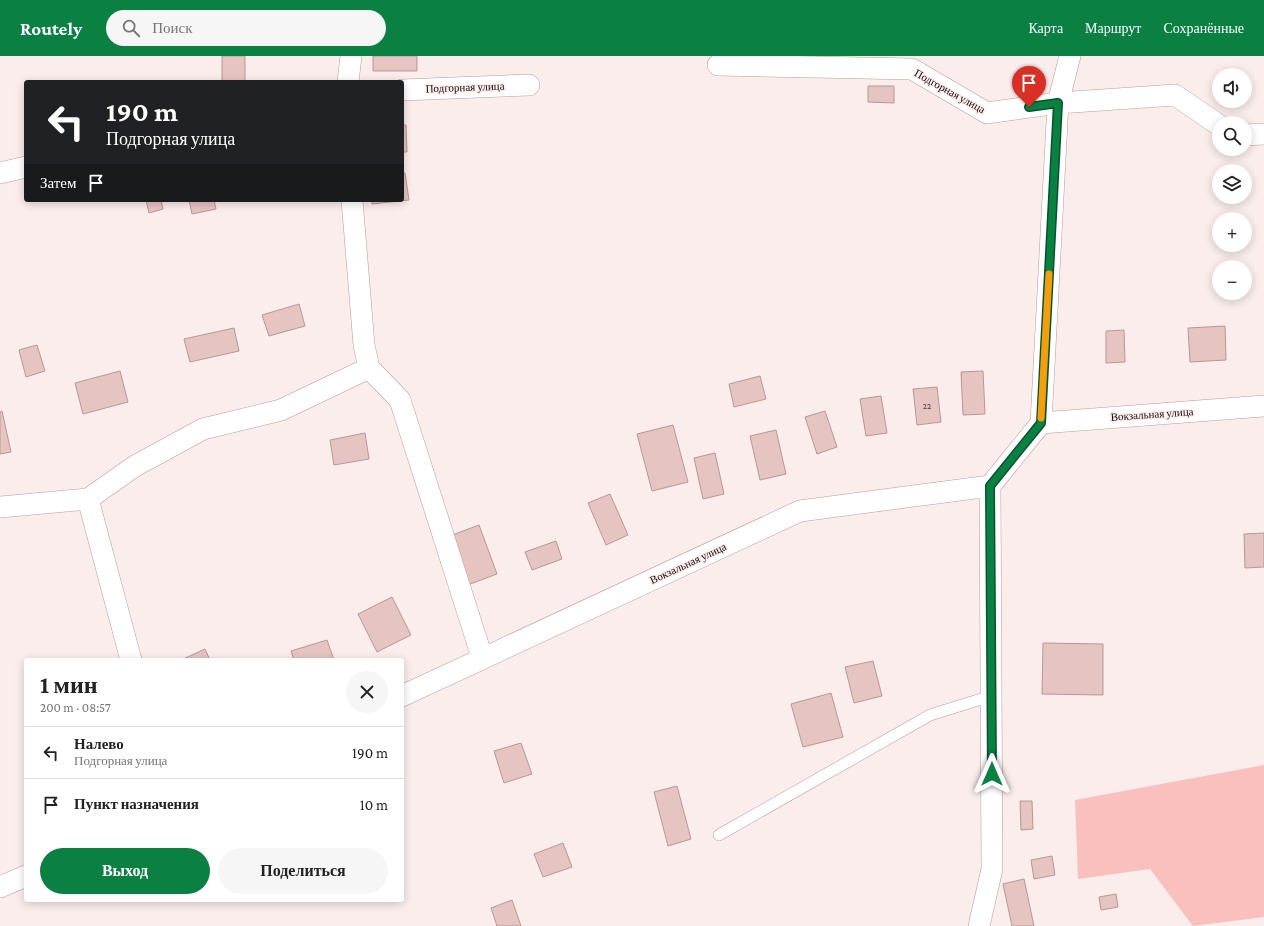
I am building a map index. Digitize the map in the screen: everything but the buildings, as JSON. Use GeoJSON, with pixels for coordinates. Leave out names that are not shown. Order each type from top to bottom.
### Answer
{"type":"FeatureCollection","features":[{"type":"Feature","properties":{"kind":"street"},"geometry":{"type":"LineString","coordinates":[[348,80],[351,56]]}},
{"type":"Feature","properties":{"kind":"street"},"geometry":{"type":"LineString","coordinates":[[979,926],[992,869],[990,486],[1041,423],[1058,103],[1070,56]]}},
{"type":"Feature","properties":{"kind":"street","name":"Подгорная улица"},"geometry":{"type":"LineString","coordinates":[[718,66],[912,69],[986,113],[1058,103],[1175,95],[1212,120]]}},
{"type":"Feature","properties":{"kind":"street","name":"Подгорная улица"},"geometry":{"type":"LineString","coordinates":[[404,90],[529,85]]}},
{"type":"Feature","properties":{"kind":"street"},"geometry":{"type":"LineString","coordinates":[[1252,135],[1264,134]]}},
{"type":"Feature","properties":{"kind":"street"},"geometry":{"type":"LineString","coordinates":[[0,173],[24,167]]}},
{"type":"Feature","properties":{"kind":"street"},"geometry":{"type":"LineString","coordinates":[[352,202],[364,345],[369,368],[400,400],[482,657]]}},
{"type":"Feature","properties":{"kind":"street"},"geometry":{"type":"LineString","coordinates":[[0,507],[88,499],[135,466],[203,429],[281,410],[369,368]]}},
{"type":"Feature","properties":{"kind":"street","name":"Вокзальная улица"},"geometry":{"type":"LineString","coordinates":[[1041,423],[1264,406]]}},
{"type":"Feature","properties":{"kind":"street","name":"Вокзальная улица"},"geometry":{"type":"LineString","coordinates":[[404,695],[482,657],[800,511],[990,486]]}},
{"type":"Feature","properties":{"kind":"street"},"geometry":{"type":"LineString","coordinates":[[88,499],[130,658]]}},
{"type":"Feature","properties":{"kind":"street"},"geometry":{"type":"LineString","coordinates":[[0,887],[24,877]]}},
{"type":"Feature","properties":{"kind":"lane"},"geometry":{"type":"LineString","coordinates":[[720,835],[930,716],[991,696]]}},
{"type":"Feature","properties":{"kind":"shaded area"},"geometry":{"type":"Polygon","coordinates":[[[1264,765],[1264,917],[1193,926],[1150,869],[1078,879],[1075,800],[1264,765]]]}},
{"type":"Feature","properties":{"kind":"slow traffic"},"geometry":{"type":"LineString","coordinates":[[1041,418],[1049,274]]}},
{"type":"Feature","properties":{"kind":"route"},"geometry":{"type":"LineString","coordinates":[[992,774],[990,486],[1041,423],[1058,103],[1029,107]]}}]}
